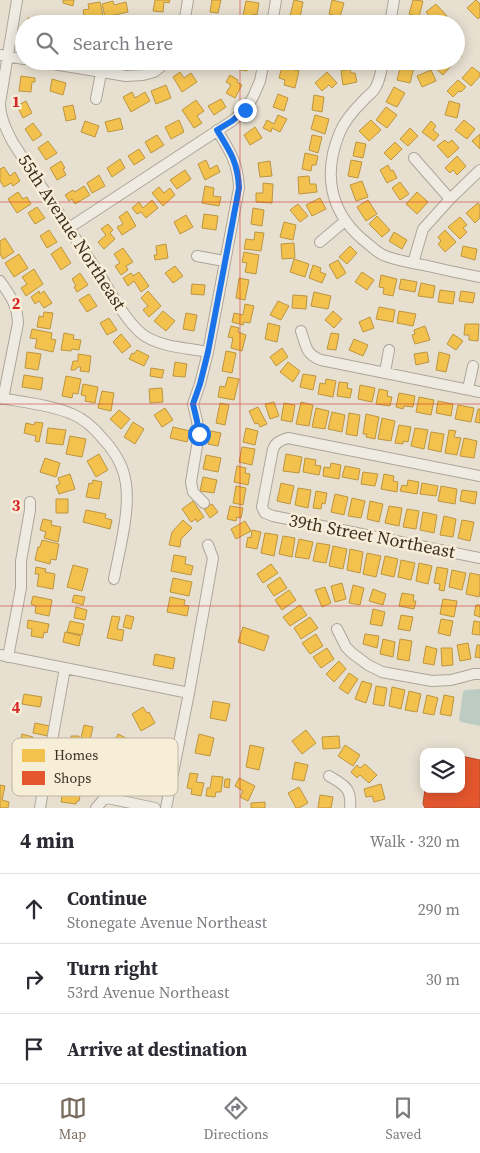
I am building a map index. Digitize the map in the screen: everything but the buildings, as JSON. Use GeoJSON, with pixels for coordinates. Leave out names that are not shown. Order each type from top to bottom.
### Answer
{"type":"FeatureCollection","features":[{"type":"Feature","properties":{"kind":"street","name":"55th Avenue Northeast"},"geometry":{"type":"LineString","coordinates":[[17,0],[4,55],[0,107],[4,126],[12,141],[126,314],[143,334],[159,343],[208,352]]}},
{"type":"Feature","properties":{"kind":"street"},"geometry":{"type":"LineString","coordinates":[[186,15],[188,0]]}},
{"type":"Feature","properties":{"kind":"street"},"geometry":{"type":"LineString","coordinates":[[274,15],[276,0]]}},
{"type":"Feature","properties":{"kind":"street"},"geometry":{"type":"LineString","coordinates":[[392,15],[394,0]]}},
{"type":"Feature","properties":{"kind":"street"},"geometry":{"type":"LineString","coordinates":[[84,70],[126,76],[143,75],[157,70]]}},
{"type":"Feature","properties":{"kind":"street"},"geometry":{"type":"LineString","coordinates":[[69,228],[232,121],[245,110],[253,97],[262,70]]}},
{"type":"Feature","properties":{"kind":"street"},"geometry":{"type":"LineString","coordinates":[[381,70],[374,90],[342,127],[332,157],[330,170],[333,198],[351,229],[385,256],[480,277]]}},
{"type":"Feature","properties":{"kind":"street"},"geometry":{"type":"LineString","coordinates":[[96,99],[101,73]]}},
{"type":"Feature","properties":{"kind":"street"},"geometry":{"type":"LineString","coordinates":[[204,504],[193,492],[191,482],[199,434],[193,404],[208,352],[239,181],[236,164],[217,130]]}},
{"type":"Feature","properties":{"kind":"street"},"geometry":{"type":"LineString","coordinates":[[414,158],[450,199]]}},
{"type":"Feature","properties":{"kind":"street"},"geometry":{"type":"LineString","coordinates":[[413,263],[423,229],[480,170]]}},
{"type":"Feature","properties":{"kind":"street"},"geometry":{"type":"LineString","coordinates":[[320,242],[345,221]]}},
{"type":"Feature","properties":{"kind":"street"},"geometry":{"type":"LineString","coordinates":[[197,256],[224,261]]}},
{"type":"Feature","properties":{"kind":"street"},"geometry":{"type":"LineString","coordinates":[[0,281],[18,311],[18,323],[2,398],[73,414],[95,429],[111,447],[118,460],[126,483],[127,500],[114,579]]}},
{"type":"Feature","properties":{"kind":"street"},"geometry":{"type":"LineString","coordinates":[[301,331],[308,351],[313,357],[321,360],[480,392]]}},
{"type":"Feature","properties":{"kind":"street"},"geometry":{"type":"LineString","coordinates":[[385,372],[389,350]]}},
{"type":"Feature","properties":{"kind":"street"},"geometry":{"type":"LineString","coordinates":[[468,389],[473,366]]}},
{"type":"Feature","properties":{"kind":"street","name":"39th Street Northeast"},"geometry":{"type":"LineString","coordinates":[[480,476],[288,438],[280,440],[271,456],[262,507],[265,513],[273,516],[480,558]]}},
{"type":"Feature","properties":{"kind":"street"},"geometry":{"type":"LineString","coordinates":[[30,502],[21,561],[21,588],[4,656],[189,693]]}},
{"type":"Feature","properties":{"kind":"street"},"geometry":{"type":"LineString","coordinates":[[178,748],[213,558],[208,545]]}},
{"type":"Feature","properties":{"kind":"street"},"geometry":{"type":"LineString","coordinates":[[337,629],[346,647],[352,654],[368,666],[382,672],[432,682],[480,674]]}},
{"type":"Feature","properties":{"kind":"street"},"geometry":{"type":"LineString","coordinates":[[52,738],[65,668]]}},
{"type":"Feature","properties":{"kind":"street"},"geometry":{"type":"LineString","coordinates":[[330,776],[347,787],[350,795],[350,808]]}},
{"type":"Feature","properties":{"kind":"street"},"geometry":{"type":"LineString","coordinates":[[98,805],[107,798],[155,808]]}},
{"type":"Feature","properties":{"kind":"shaded area"},"geometry":{"type":"Polygon","coordinates":[[[480,689],[480,726],[461,722],[459,720],[463,692],[465,690],[480,689]]]}},
{"type":"Feature","properties":{"kind":"route"},"geometry":{"type":"LineString","coordinates":[[199,434],[193,404],[208,352],[239,188],[236,164],[217,130],[245,110]]}}]}
